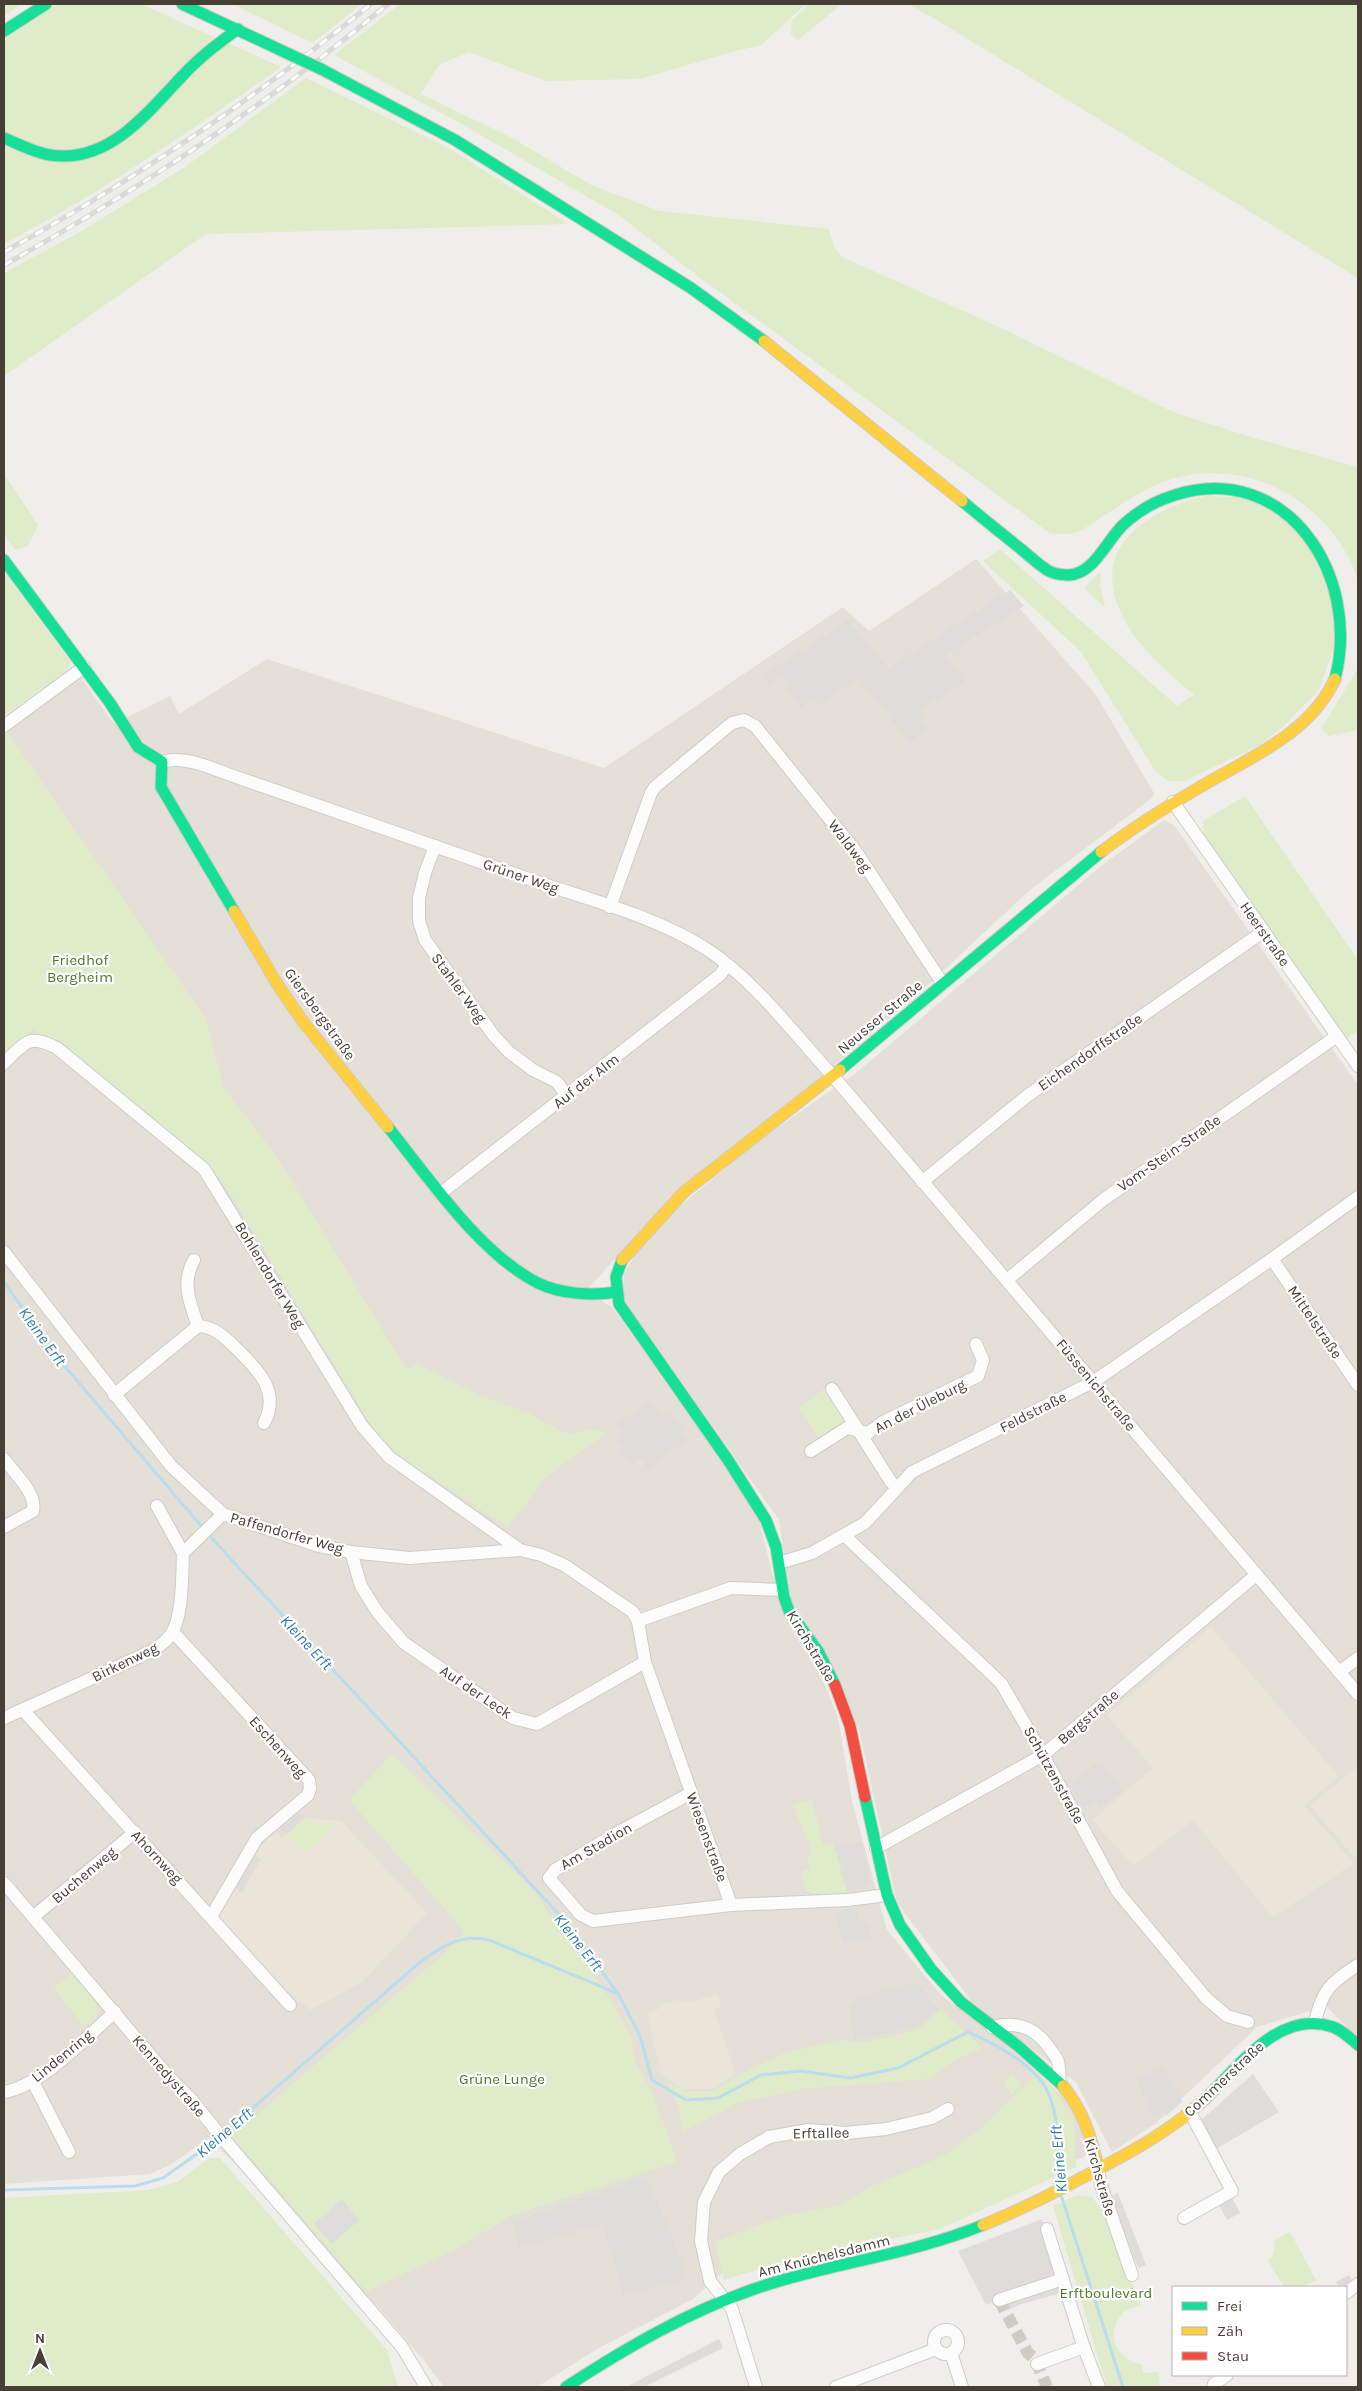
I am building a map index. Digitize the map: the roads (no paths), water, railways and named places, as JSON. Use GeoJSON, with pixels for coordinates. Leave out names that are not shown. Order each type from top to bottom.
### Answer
{"type":"FeatureCollection","features":[{"type":"Feature","properties":{"kind":"main road"},"geometry":{"type":"LineString","coordinates":[[4,31],[46,4]]}},
{"type":"Feature","properties":{"kind":"main road","name":"Neusser Straße"},"geometry":{"type":"LineString","coordinates":[[182,4],[291,54],[455,140],[691,288],[779,352],[1048,571],[1065,575],[1080,572],[1132,517],[1152,504],[1175,495],[1202,490],[1225,489],[1247,492],[1285,508],[1303,521],[1333,563],[1346,599],[1347,636],[1343,659],[1332,687],[1318,707],[1283,738],[1173,802],[1119,838],[833,1076],[683,1193],[630,1250],[618,1268]]}},
{"type":"Feature","properties":{"kind":"main road"},"geometry":{"type":"LineString","coordinates":[[4,138],[18,146],[48,155],[68,156],[88,153],[107,145],[138,124],[191,67],[238,29]]}},
{"type":"Feature","properties":{"kind":"main road"},"geometry":{"type":"LineString","coordinates":[[4,560],[84,667],[138,747],[162,762]]}},
{"type":"Feature","properties":{"kind":"main road","name":"Giersbergstraße"},"geometry":{"type":"LineString","coordinates":[[162,762],[162,787],[279,987],[304,1023],[441,1193],[476,1233],[504,1261],[538,1284],[556,1289],[597,1295],[616,1292]]}},
{"type":"Feature","properties":{"kind":"main road","name":"Kirchstraße"},"geometry":{"type":"LineString","coordinates":[[618,1268],[615,1280],[619,1304],[728,1460],[766,1520],[779,1563],[782,1590],[789,1611],[818,1651],[836,1687],[850,1726],[887,1895],[900,1925],[932,1969],[961,2002],[1018,2046],[1060,2082],[1072,2097],[1080,2114],[1095,2154],[1098,2170]]}},
{"type":"Feature","properties":{"kind":"main road"},"geometry":{"type":"LineString","coordinates":[[1315,2022],[1341,2031],[1358,2045]]}},
{"type":"Feature","properties":{"kind":"main road","name":"Commerstraße"},"geometry":{"type":"LineString","coordinates":[[1098,2170],[1166,2131],[1190,2112],[1267,2038],[1292,2025],[1315,2022]]}},
{"type":"Feature","properties":{"kind":"main road","name":"Am Knüchelsdamm"},"geometry":{"type":"LineString","coordinates":[[566,2387],[614,2356],[724,2300],[779,2281],[949,2238],[993,2220],[1098,2170]]}},
{"type":"Feature","properties":{"kind":"street"},"geometry":{"type":"LineString","coordinates":[[4,726],[84,667]]}},
{"type":"Feature","properties":{"kind":"street","name":"Waldweg"},"geometry":{"type":"LineString","coordinates":[[610,907],[651,793],[655,787],[732,724],[744,720],[755,726],[856,853],[943,984]]}},
{"type":"Feature","properties":{"kind":"street","name":"Grüner Weg"},"geometry":{"type":"LineString","coordinates":[[162,762],[170,759],[196,764],[610,907],[680,935],[707,950],[746,982],[833,1076]]}},
{"type":"Feature","properties":{"kind":"street","name":"Heerstraße"},"geometry":{"type":"LineString","coordinates":[[1173,802],[1358,1066]]}},
{"type":"Feature","properties":{"kind":"street","name":"Stahler Weg"},"geometry":{"type":"LineString","coordinates":[[436,846],[425,873],[418,898],[420,921],[425,940],[494,1036],[509,1052],[532,1070],[557,1082],[567,1096]]}},
{"type":"Feature","properties":{"kind":"street","name":"Eichendorffstraße"},"geometry":{"type":"LineString","coordinates":[[922,1182],[1027,1096],[1264,932]]}},
{"type":"Feature","properties":{"kind":"street","name":"Auf der Alm"},"geometry":{"type":"LineString","coordinates":[[441,1193],[567,1096],[720,974],[727,965]]}},
{"type":"Feature","properties":{"kind":"street","name":"Vom-Stein-Straße"},"geometry":{"type":"LineString","coordinates":[[1007,1280],[1103,1200],[1337,1036]]}},
{"type":"Feature","properties":{"kind":"street","name":"Bohlendorfer Weg"},"geometry":{"type":"LineString","coordinates":[[4,1063],[28,1041],[40,1040],[57,1048],[204,1169],[362,1426],[376,1443],[389,1457],[520,1550]]}},
{"type":"Feature","properties":{"kind":"street","name":"Füssenichstraße"},"geometry":{"type":"LineString","coordinates":[[833,1076],[1358,1694]]}},
{"type":"Feature","properties":{"kind":"street","name":"Feldstraße"},"geometry":{"type":"LineString","coordinates":[[779,1563],[812,1552],[845,1536],[865,1523],[912,1472],[1093,1382],[1272,1259],[1358,1197]]}},
{"type":"Feature","properties":{"kind":"street","name":"Paffendorfer Weg"},"geometry":{"type":"LineString","coordinates":[[5,1253],[114,1395],[171,1466],[218,1519],[319,1546],[351,1552],[408,1558],[520,1550],[541,1555],[564,1565],[623,1603],[633,1612],[638,1620]]}},
{"type":"Feature","properties":{"kind":"street","name":"Mittelstraße"},"geometry":{"type":"LineString","coordinates":[[1272,1259],[1358,1385]]}},
{"type":"Feature","properties":{"kind":"street"},"geometry":{"type":"LineString","coordinates":[[194,1260],[187,1280],[189,1301],[198,1326]]}},
{"type":"Feature","properties":{"kind":"street"},"geometry":{"type":"LineString","coordinates":[[114,1395],[198,1326]]}},
{"type":"Feature","properties":{"kind":"street"},"geometry":{"type":"LineString","coordinates":[[198,1326],[218,1330],[264,1378],[270,1400],[269,1414],[264,1423]]}},
{"type":"Feature","properties":{"kind":"street","name":"An der Üleburg"},"geometry":{"type":"LineString","coordinates":[[811,1451],[848,1428],[857,1428],[868,1433],[883,1422],[978,1376],[983,1360],[976,1344]]}},
{"type":"Feature","properties":{"kind":"street","name":"An der Üleburg"},"geometry":{"type":"LineString","coordinates":[[832,1389],[897,1487]]}},
{"type":"Feature","properties":{"kind":"street"},"geometry":{"type":"LineString","coordinates":[[4,1459],[30,1494],[35,1504],[33,1511],[4,1527]]}},
{"type":"Feature","properties":{"kind":"street"},"geometry":{"type":"LineString","coordinates":[[156,1506],[184,1553],[218,1519]]}},
{"type":"Feature","properties":{"kind":"street","name":"Schützenstraße"},"geometry":{"type":"LineString","coordinates":[[845,1536],[1001,1683],[1043,1755],[1117,1891],[1206,1998],[1227,2016],[1248,2022]]}},
{"type":"Feature","properties":{"kind":"street","name":"Auf der Leck"},"geometry":{"type":"LineString","coordinates":[[351,1552],[361,1586],[378,1612],[404,1643],[512,1718],[537,1724],[645,1662]]}},
{"type":"Feature","properties":{"kind":"street","name":"Birkenweg"},"geometry":{"type":"LineString","coordinates":[[4,1718],[152,1651],[166,1642],[173,1632],[182,1597],[184,1553]]}},
{"type":"Feature","properties":{"kind":"street","name":"Bergstraße"},"geometry":{"type":"LineString","coordinates":[[876,1848],[1043,1755],[1256,1574]]}},
{"type":"Feature","properties":{"kind":"street"},"geometry":{"type":"LineString","coordinates":[[638,1620],[731,1588],[782,1590]]}},
{"type":"Feature","properties":{"kind":"street","name":"Wiesenstraße"},"geometry":{"type":"LineString","coordinates":[[638,1620],[645,1662],[731,1905]]}},
{"type":"Feature","properties":{"kind":"street","name":"Eschenweg"},"geometry":{"type":"LineString","coordinates":[[173,1632],[309,1780],[310,1788],[308,1795],[257,1838],[212,1915]]}},
{"type":"Feature","properties":{"kind":"street"},"geometry":{"type":"LineString","coordinates":[[1339,1672],[1358,1658]]}},
{"type":"Feature","properties":{"kind":"street","name":"Ahornweg"},"geometry":{"type":"LineString","coordinates":[[23,1710],[212,1915],[290,2005]]}},
{"type":"Feature","properties":{"kind":"street","name":"Am Stadion"},"geometry":{"type":"LineString","coordinates":[[691,1793],[555,1870],[549,1878],[581,1915],[593,1920],[731,1905]]}},
{"type":"Feature","properties":{"kind":"street","name":"Buchenweg"},"geometry":{"type":"LineString","coordinates":[[33,1917],[134,1832]]}},
{"type":"Feature","properties":{"kind":"street","name":"Kennedystraße"},"geometry":{"type":"LineString","coordinates":[[4,1883],[402,2347],[426,2387]]}},
{"type":"Feature","properties":{"kind":"street"},"geometry":{"type":"LineString","coordinates":[[731,1905],[846,1900],[887,1895]]}},
{"type":"Feature","properties":{"kind":"street"},"geometry":{"type":"LineString","coordinates":[[1315,2022],[1321,1998],[1327,1988],[1358,1965]]}},
{"type":"Feature","properties":{"kind":"street","name":"Lindenring"},"geometry":{"type":"LineString","coordinates":[[4,2092],[16,2090],[33,2082],[116,2012]]}},
{"type":"Feature","properties":{"kind":"street","name":"Kirchstraße"},"geometry":{"type":"LineString","coordinates":[[992,2027],[1006,2024],[1020,2025],[1038,2035],[1058,2061],[1060,2082]]}},
{"type":"Feature","properties":{"kind":"street"},"geometry":{"type":"LineString","coordinates":[[33,2082],[69,2152]]}},
{"type":"Feature","properties":{"kind":"street","name":"Erftallee"},"geometry":{"type":"LineString","coordinates":[[756,2387],[732,2309],[710,2281],[701,2241],[704,2202],[719,2172],[740,2154],[769,2138],[790,2132],[808,2130],[846,2133],[886,2129],[932,2118],[948,2109]]}},
{"type":"Feature","properties":{"kind":"street"},"geometry":{"type":"LineString","coordinates":[[1184,2218],[1232,2191],[1190,2112]]}},
{"type":"Feature","properties":{"kind":"street","name":"Kirchstraße"},"geometry":{"type":"LineString","coordinates":[[1098,2170],[1100,2185],[1132,2275]]}},
{"type":"Feature","properties":{"kind":"street"},"geometry":{"type":"LineString","coordinates":[[1047,2229],[1098,2386]]}},
{"type":"Feature","properties":{"kind":"street"},"geometry":{"type":"LineString","coordinates":[[999,2300],[1063,2279]]}},
{"type":"Feature","properties":{"kind":"street"},"geometry":{"type":"LineString","coordinates":[[1347,2291],[1358,2284]]}},
{"type":"Feature","properties":{"kind":"street"},"geometry":{"type":"LineString","coordinates":[[946,2329],[952,2331],[957,2337],[958,2345],[951,2353],[942,2354],[936,2349],[934,2338],[939,2331],[946,2329]]}},
{"type":"Feature","properties":{"kind":"street"},"geometry":{"type":"LineString","coordinates":[[1037,2364],[1084,2347]]}},
{"type":"Feature","properties":{"kind":"street"},"geometry":{"type":"LineString","coordinates":[[836,2387],[936,2349]]}},
{"type":"Feature","properties":{"kind":"street"},"geometry":{"type":"LineString","coordinates":[[951,2353],[962,2387]]}},
{"type":"Feature","properties":{"kind":"street"},"geometry":{"type":"LineString","coordinates":[[1213,2387],[1214,2384],[1226,2376]]}},
{"type":"Feature","properties":{"kind":"waterway","name":"Kleine Erft"},"geometry":{"type":"LineString","coordinates":[[4,1282],[61,1362],[203,1528]]}},
{"type":"Feature","properties":{"kind":"waterway","name":"Kleine Erft"},"geometry":{"type":"LineString","coordinates":[[207,1533],[566,1922],[619,1995],[640,2036],[652,2080],[686,2100],[718,2098],[761,2075],[800,2071],[851,2078],[898,2068],[968,2032],[1017,2059],[1042,2082],[1052,2104],[1057,2129],[1059,2184]]}},
{"type":"Feature","properties":{"kind":"waterway","name":"Kleine Erft"},"geometry":{"type":"LineString","coordinates":[[222,2135],[418,1964],[434,1952],[451,1943],[469,1938],[489,1940],[619,1994]]}},
{"type":"Feature","properties":{"kind":"waterway","name":"Kleine Erft"},"geometry":{"type":"LineString","coordinates":[[4,2190],[135,2186],[163,2178],[218,2139]]}},
{"type":"Feature","properties":{"kind":"waterway","name":"Kleine Erft"},"geometry":{"type":"LineString","coordinates":[[1061,2195],[1123,2387]]}},
{"type":"Feature","properties":{"kind":"tunnel"},"geometry":{"type":"LineString","coordinates":[[999,2300],[1028,2353],[1035,2359],[1047,2387]]}},
{"type":"Feature","properties":{"kind":"railway"},"geometry":{"type":"LineString","coordinates":[[4,252],[147,167],[239,105],[328,39],[371,4]]}},
{"type":"Feature","properties":{"kind":"railway"},"geometry":{"type":"LineString","coordinates":[[4,265],[104,207],[202,144],[297,76],[388,4]]}},
{"type":"Feature","properties":{"kind":"park label","name":"Friedhof Bergheim"},"geometry":{"type":"Point","coordinates":[80,968]}},
{"type":"Feature","properties":{"kind":"park label","name":"Grüne Lunge"},"geometry":{"type":"Point","coordinates":[502,2079]}},
{"type":"Feature","properties":{"kind":"park label","name":"Erftboulevard"},"geometry":{"type":"Point","coordinates":[1106,2293]}}]}
